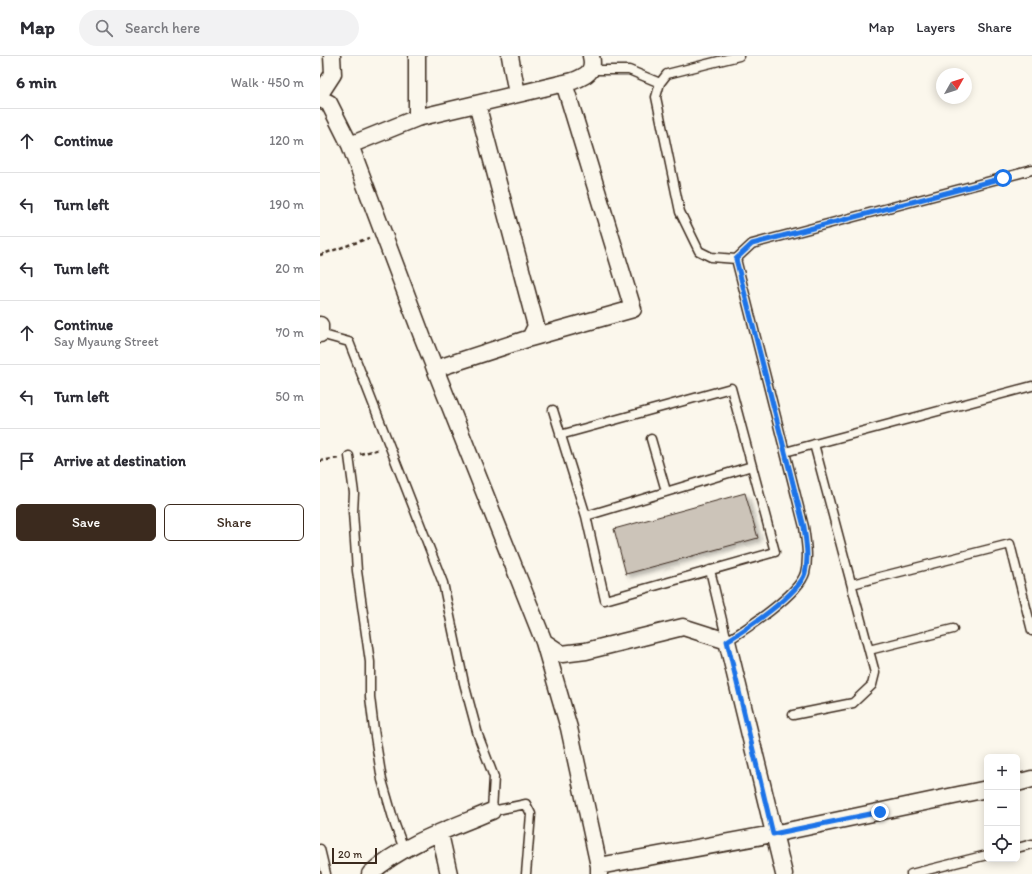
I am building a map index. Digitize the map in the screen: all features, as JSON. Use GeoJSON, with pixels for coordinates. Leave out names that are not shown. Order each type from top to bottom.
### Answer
{"type":"FeatureCollection","features":[{"type":"Feature","properties":{"kind":"street"},"geometry":{"type":"LineString","coordinates":[[320,94],[333,74],[332,56]]}},
{"type":"Feature","properties":{"kind":"street"},"geometry":{"type":"LineString","coordinates":[[417,56],[417,118]]}},
{"type":"Feature","properties":{"kind":"street"},"geometry":{"type":"LineString","coordinates":[[510,56],[517,94]]}},
{"type":"Feature","properties":{"kind":"street"},"geometry":{"type":"LineString","coordinates":[[350,145],[417,118],[564,83],[586,76],[591,63]]}},
{"type":"Feature","properties":{"kind":"street"},"geometry":{"type":"LineString","coordinates":[[435,369],[530,338],[632,309],[564,83]]}},
{"type":"Feature","properties":{"kind":"street"},"geometry":{"type":"LineString","coordinates":[[320,99],[329,103],[350,145],[435,369],[544,642],[569,728],[599,870],[984,790]]}},
{"type":"Feature","properties":{"kind":"street"},"geometry":{"type":"LineString","coordinates":[[477,104],[536,326],[530,338]]}},
{"type":"Feature","properties":{"kind":"street"},"geometry":{"type":"LineString","coordinates":[[320,325],[320,335]]}},
{"type":"Feature","properties":{"kind":"street"},"geometry":{"type":"LineString","coordinates":[[544,642],[562,654],[586,651],[683,627],[727,641],[784,874]]}},
{"type":"Feature","properties":{"kind":"street"},"geometry":{"type":"LineString","coordinates":[[1020,781],[1032,779]]}},
{"type":"Feature","properties":{"kind":"street"},"geometry":{"type":"LineString","coordinates":[[370,874],[381,863],[404,850],[492,810]]}},
{"type":"Feature","properties":{"kind":"street"},"geometry":{"type":"LineString","coordinates":[[440,834],[449,874]]}},
{"type":"Feature","properties":{"kind":"lane"},"geometry":{"type":"LineString","coordinates":[[738,56],[667,74],[660,83],[656,97],[680,212],[699,251],[711,257],[736,259],[752,244],[1032,170]]}},
{"type":"Feature","properties":{"kind":"lane"},"geometry":{"type":"LineString","coordinates":[[591,63],[629,70],[660,83]]}},
{"type":"Feature","properties":{"kind":"lane"},"geometry":{"type":"LineString","coordinates":[[710,570],[727,641],[755,623],[779,603],[800,582],[805,573],[807,548],[804,527],[736,259]]}},
{"type":"Feature","properties":{"kind":"lane"},"geometry":{"type":"LineString","coordinates":[[320,335],[349,342],[443,582],[464,683],[478,735],[494,777],[492,810],[526,804],[531,814],[526,874]]}},
{"type":"Feature","properties":{"kind":"lane"},"geometry":{"type":"LineString","coordinates":[[785,452],[1032,386]]}},
{"type":"Feature","properties":{"kind":"lane"},"geometry":{"type":"LineString","coordinates":[[553,410],[560,435],[586,516],[605,600],[775,552],[731,388],[560,435]]}},
{"type":"Feature","properties":{"kind":"lane"},"geometry":{"type":"LineString","coordinates":[[650,439],[666,492]]}},
{"type":"Feature","properties":{"kind":"lane"},"geometry":{"type":"LineString","coordinates":[[793,715],[853,703],[872,685],[875,673],[814,444]]}},
{"type":"Feature","properties":{"kind":"lane"},"geometry":{"type":"LineString","coordinates":[[350,456],[354,493],[353,512],[357,571],[370,662],[370,697],[374,730],[382,780],[404,850]]}},
{"type":"Feature","properties":{"kind":"lane"},"geometry":{"type":"LineString","coordinates":[[586,516],[752,466]]}},
{"type":"Feature","properties":{"kind":"lane"},"geometry":{"type":"LineString","coordinates":[[852,584],[1010,544],[1032,631]]}},
{"type":"Feature","properties":{"kind":"lane"},"geometry":{"type":"LineString","coordinates":[[869,650],[954,629]]}},
{"type":"Feature","properties":{"kind":"lane"},"geometry":{"type":"LineString","coordinates":[[1020,847],[1032,844]]}},
{"type":"Feature","properties":{"kind":"lane"},"geometry":{"type":"LineString","coordinates":[[320,849],[326,874]]}},
{"type":"Feature","properties":{"kind":"lane"},"geometry":{"type":"LineString","coordinates":[[911,874],[984,856]]}},
{"type":"Feature","properties":{"kind":"path"},"geometry":{"type":"LineString","coordinates":[[320,255],[383,233]]}},
{"type":"Feature","properties":{"kind":"path"},"geometry":{"type":"LineString","coordinates":[[320,461],[390,447]]}},
{"type":"Feature","properties":{"kind":"building"},"geometry":{"type":"Polygon","coordinates":[[[745,493],[758,538],[626,574],[614,529],[745,493]]]}},
{"type":"Feature","properties":{"kind":"route"},"geometry":{"type":"LineString","coordinates":[[880,812],[773,834],[727,641],[755,623],[779,603],[800,582],[805,573],[807,548],[804,527],[736,259],[752,244],[1003,178]]}}]}
